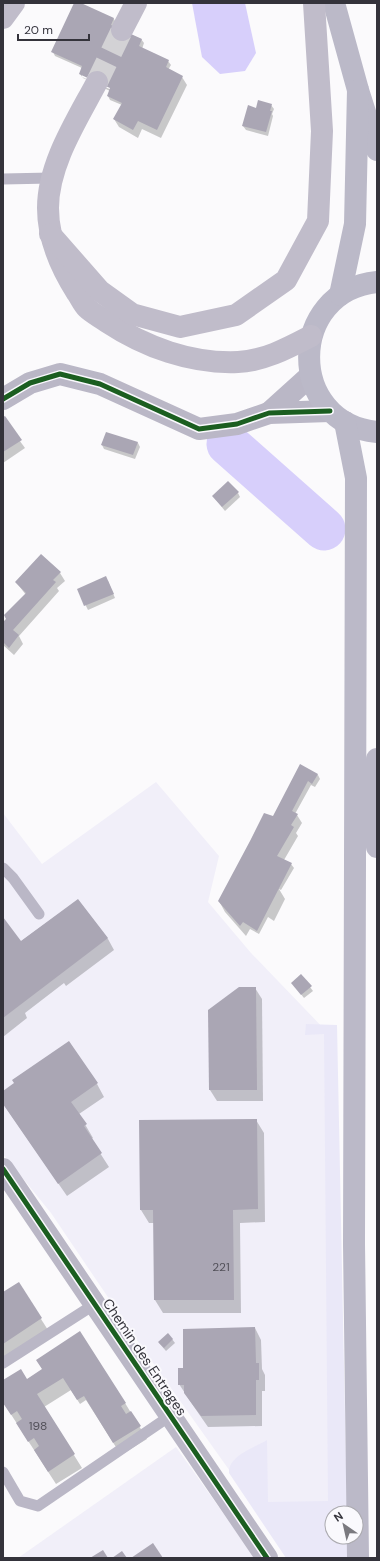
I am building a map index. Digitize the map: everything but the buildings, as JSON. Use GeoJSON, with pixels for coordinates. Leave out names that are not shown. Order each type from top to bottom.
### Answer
{"type":"FeatureCollection","features":[{"type":"Feature","properties":{"kind":"highway"},"geometry":{"type":"LineString","coordinates":[[3,18],[14,3]]}},
{"type":"Feature","properties":{"kind":"highway"},"geometry":{"type":"LineString","coordinates":[[122,30],[136,3]]}},
{"type":"Feature","properties":{"kind":"highway"},"geometry":{"type":"LineString","coordinates":[[50,234],[100,291],[132,314],[180,327],[236,315],[286,280],[318,221],[322,131],[314,3]]}},
{"type":"Feature","properties":{"kind":"highway"},"geometry":{"type":"LineString","coordinates":[[97,82],[57,162],[52,178],[48,208],[50,234],[65,274],[86,308],[128,336],[172,354],[206,361],[239,362],[277,354],[311,336]]}},
{"type":"Feature","properties":{"kind":"main road"},"geometry":{"type":"LineString","coordinates":[[334,3],[358,90],[377,150]]}},
{"type":"Feature","properties":{"kind":"main road"},"geometry":{"type":"LineString","coordinates":[[340,295],[355,224],[358,90]]}},
{"type":"Feature","properties":{"kind":"main road"},"geometry":{"type":"LineString","coordinates":[[377,282],[363,283],[340,295],[322,313],[311,336],[308,356],[310,376],[318,395],[338,417],[366,431],[377,432]]}},
{"type":"Feature","properties":{"kind":"main road"},"geometry":{"type":"LineString","coordinates":[[338,417],[356,478],[354,1244],[358,1558]]}},
{"type":"Feature","properties":{"kind":"main road"},"geometry":{"type":"LineString","coordinates":[[377,759],[377,846]]}},
{"type":"Feature","properties":{"kind":"street"},"geometry":{"type":"LineString","coordinates":[[3,399],[30,383],[60,374],[100,384],[200,429],[237,424],[269,413],[338,417]]}},
{"type":"Feature","properties":{"kind":"street"},"geometry":{"type":"LineString","coordinates":[[269,413],[310,376]]}},
{"type":"Feature","properties":{"kind":"street","name":"Chemin des Entrages"},"geometry":{"type":"LineString","coordinates":[[3,1168],[267,1558]]}},
{"type":"Feature","properties":{"kind":"lane"},"geometry":{"type":"LineString","coordinates":[[3,179],[52,178]]}},
{"type":"Feature","properties":{"kind":"lane"},"geometry":{"type":"LineString","coordinates":[[3,868],[13,878],[39,914]]}},
{"type":"Feature","properties":{"kind":"lane"},"geometry":{"type":"LineString","coordinates":[[3,1363],[95,1304]]}},
{"type":"Feature","properties":{"kind":"lane"},"geometry":{"type":"LineString","coordinates":[[3,1472],[20,1501],[38,1506],[170,1416]]}},
{"type":"Feature","properties":{"kind":"shaded area"},"geometry":{"type":"Polygon","coordinates":[[[192,3],[245,3],[256,53],[245,71],[220,74],[202,57],[192,3]]]}},
{"type":"Feature","properties":{"kind":"shaded area"},"geometry":{"type":"Polygon","coordinates":[[[156,782],[219,856],[208,902],[251,953],[329,1034],[332,1505],[324,1505],[324,1516],[276,1536],[141,1346],[51,1213],[3,1154],[3,813],[42,864],[156,782]]]}},
{"type":"Feature","properties":{"kind":"shaded area"},"geometry":{"type":"Polygon","coordinates":[[[306,1024],[337,1025],[347,1505],[324,1505],[324,1545],[347,1545],[348,1558],[286,1558],[229,1473],[230,1467],[237,1457],[267,1440],[268,1502],[328,1501],[324,1034],[305,1035],[306,1024]]]}},
{"type":"Feature","properties":{"kind":"shaded area"},"geometry":{"type":"Polygon","coordinates":[[[176,1447],[255,1558],[18,1558],[176,1447]]]}},
{"type":"Feature","properties":{"kind":"waterway"},"geometry":{"type":"LineString","coordinates":[[228,444],[324,529]]}},
{"type":"Feature","properties":{"kind":"tunnel"},"geometry":{"type":"LineString","coordinates":[[97,82],[122,30]]}},
{"type":"Feature","properties":{"kind":"cycle path"},"geometry":{"type":"LineString","coordinates":[[3,399],[30,383],[60,374],[100,384],[199,429],[237,424],[269,413],[330,411]]}},
{"type":"Feature","properties":{"kind":"cycle path"},"geometry":{"type":"LineString","coordinates":[[3,1169],[267,1558]]}}]}
